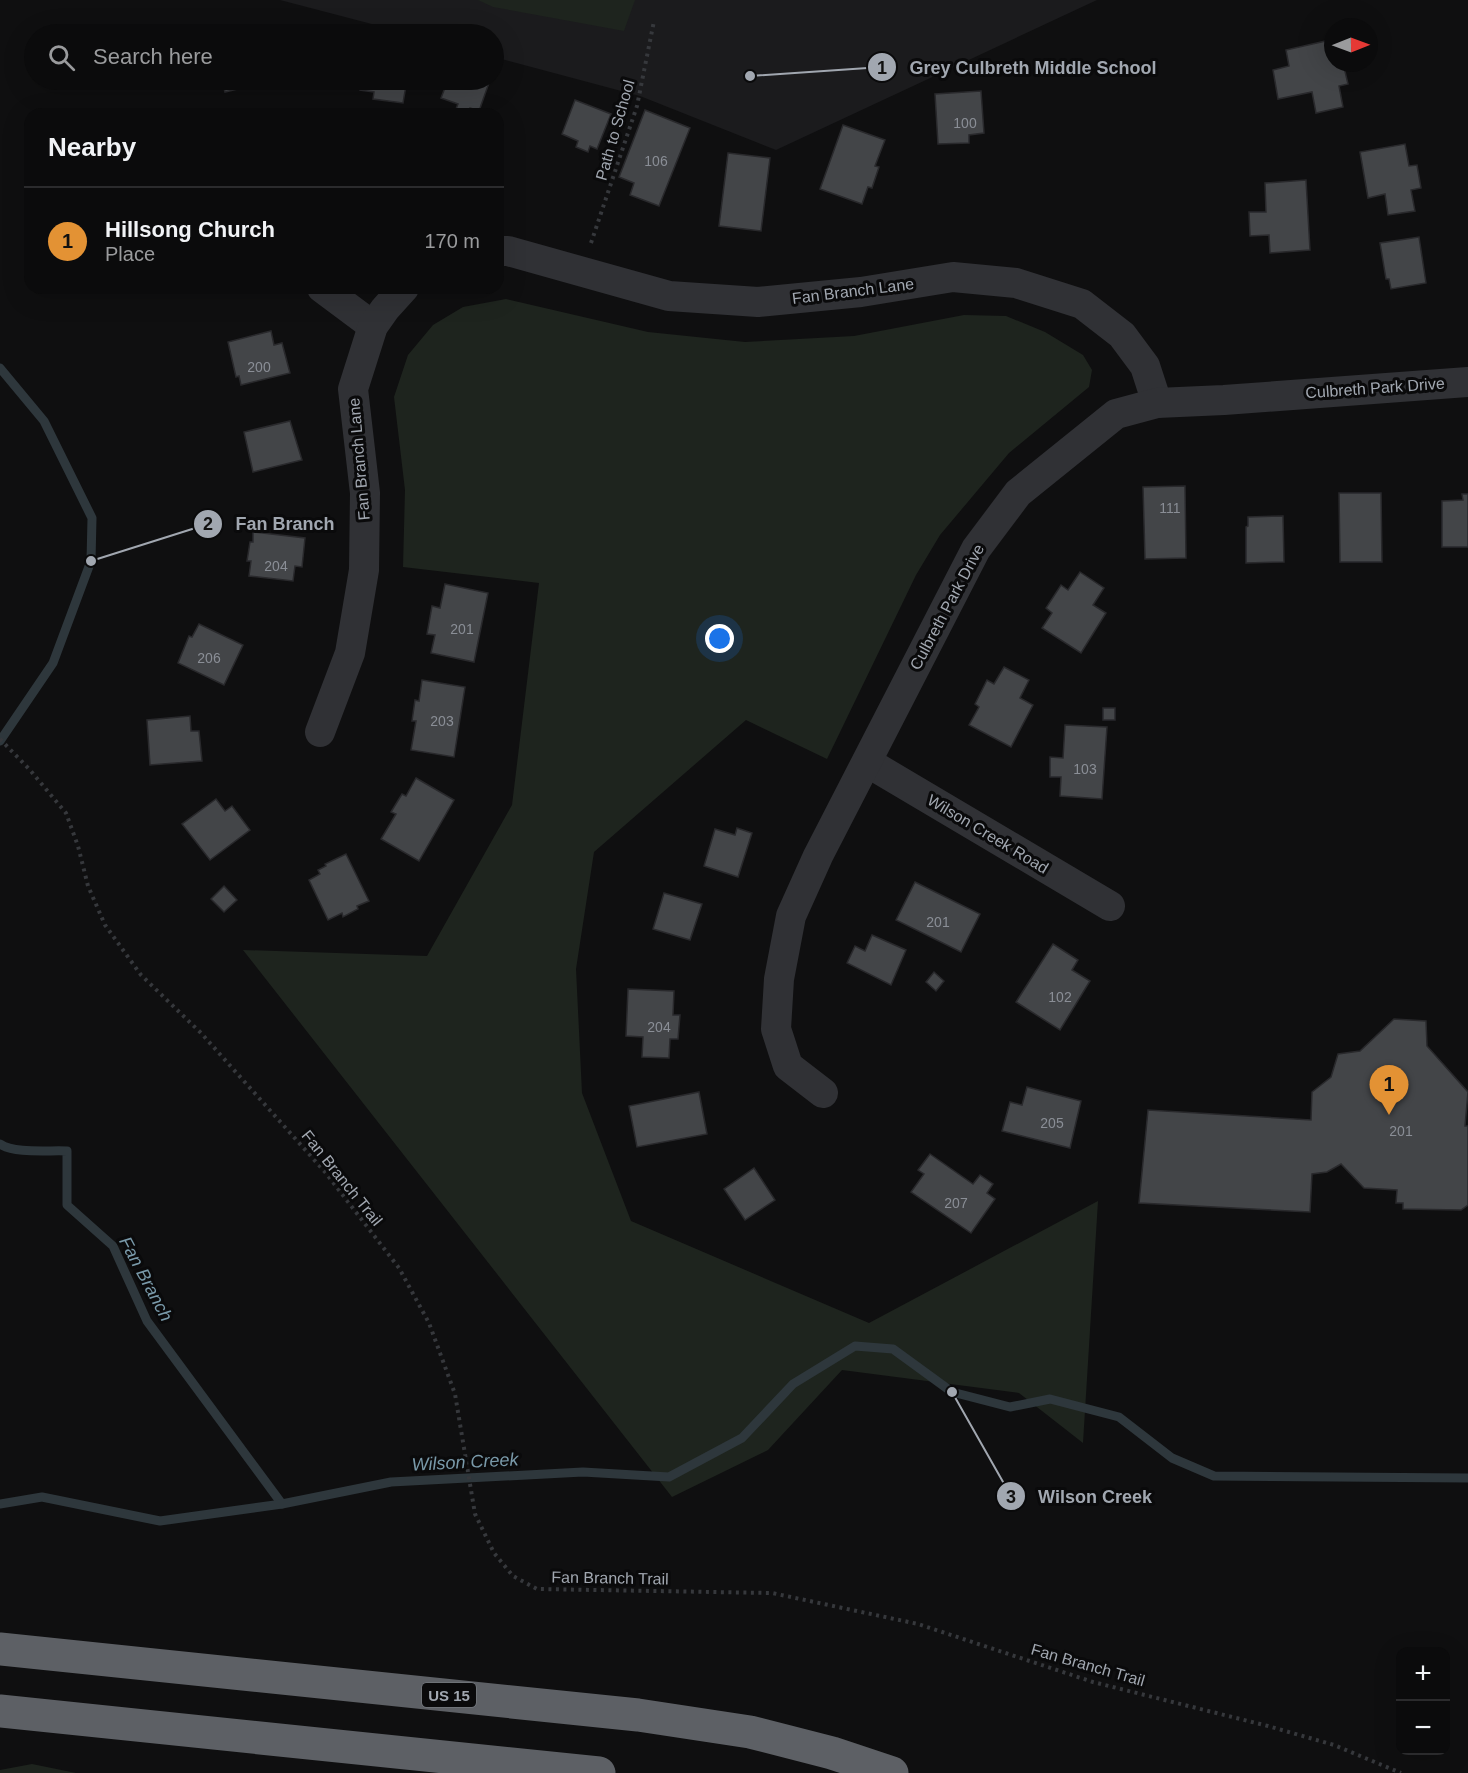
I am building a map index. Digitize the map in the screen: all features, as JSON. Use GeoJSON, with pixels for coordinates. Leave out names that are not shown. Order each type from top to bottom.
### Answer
{"type":"FeatureCollection","features":[{"type":"Feature","properties":{"kind":"highway","name":"US 15"},"geometry":{"type":"LineString","coordinates":[[0,1649],[638,1715],[750,1732],[832,1753],[892,1773]]}},
{"type":"Feature","properties":{"kind":"highway"},"geometry":{"type":"LineString","coordinates":[[0,1712],[599,1773]]}},
{"type":"Feature","properties":{"kind":"street","name":"Fan Branch Lane"},"geometry":{"type":"LineString","coordinates":[[504,251],[669,296],[758,302],[861,292],[953,276],[1016,283],[1082,304],[1122,335],[1144,366],[1157,403]]}},
{"type":"Feature","properties":{"kind":"street"},"geometry":{"type":"LineString","coordinates":[[330,294],[373,326]]}},
{"type":"Feature","properties":{"kind":"street","name":"Fan Branch Lane"},"geometry":{"type":"LineString","coordinates":[[320,732],[350,653],[364,570],[365,494],[352,389],[373,326],[399,294]]}},
{"type":"Feature","properties":{"kind":"street","name":"Culbreth Park Drive"},"geometry":{"type":"LineString","coordinates":[[823,1093],[788,1066],[776,1029],[779,979],[791,916],[818,856],[976,549],[1018,493],[1116,414],[1157,403],[1468,382]]}},
{"type":"Feature","properties":{"kind":"street","name":"Wilson Creek Road"},"geometry":{"type":"LineString","coordinates":[[867,762],[1110,906]]}},
{"type":"Feature","properties":{"kind":"path","name":"Path to School"},"geometry":{"type":"LineString","coordinates":[[591,244],[637,106],[654,21]]}},
{"type":"Feature","properties":{"kind":"path","name":"Fan Branch Trail"},"geometry":{"type":"LineString","coordinates":[[0,739],[66,813],[78,846],[88,886],[105,925],[141,975],[201,1033],[325,1172],[399,1268],[429,1323],[456,1394],[460,1432],[475,1514],[494,1553],[513,1576],[537,1589],[772,1593],[918,1624],[1093,1682],[1334,1745],[1401,1773]]}},
{"type":"Feature","properties":{"kind":"shaded area"},"geometry":{"type":"Polygon","coordinates":[[[280,0],[1097,0],[776,150],[640,96],[504,60],[504,24],[372,24],[280,0]]]}},
{"type":"Feature","properties":{"kind":"shaded area"},"geometry":{"type":"Polygon","coordinates":[[[478,0],[635,0],[624,31],[493,7],[478,0]]]}},
{"type":"Feature","properties":{"kind":"shaded area"},"geometry":{"type":"Polygon","coordinates":[[[506,299],[648,332],[745,342],[854,336],[964,315],[1006,316],[1045,332],[1083,355],[1092,370],[1089,387],[1009,453],[940,535],[916,575],[827,759],[746,720],[594,852],[576,969],[582,1093],[631,1221],[869,1323],[1098,1201],[1083,1443],[1019,1393],[842,1370],[768,1450],[672,1497],[243,950],[427,956],[512,805],[539,583],[403,567],[405,490],[394,397],[408,355],[433,325],[463,307],[506,299]]]}},
{"type":"Feature","properties":{"kind":"shaded area"},"geometry":{"type":"Polygon","coordinates":[[[32,1764],[76,1773],[0,1773],[0,1770],[32,1764]]]}},
{"type":"Feature","properties":{"kind":"building"},"geometry":{"type":"Polygon","coordinates":[[[1324,41],[1324,72],[1345,72],[1348,84],[1339,86],[1343,107],[1316,113],[1312,92],[1278,99],[1273,70],[1289,66],[1286,50],[1324,41]]]}},
{"type":"Feature","properties":{"kind":"building"},"geometry":{"type":"Polygon","coordinates":[[[360,90],[405,90],[403,103],[373,99],[374,92],[360,90]]]}},
{"type":"Feature","properties":{"kind":"building"},"geometry":{"type":"Polygon","coordinates":[[[444,90],[486,90],[480,108],[456,108],[458,104],[441,98],[444,90]]]}},
{"type":"Feature","properties":{"kind":"building"},"geometry":{"type":"Polygon","coordinates":[[[981,91],[984,133],[969,135],[969,143],[938,144],[935,94],[981,91]]]}},
{"type":"Feature","properties":{"kind":"building"},"geometry":{"type":"Polygon","coordinates":[[[575,100],[611,114],[597,149],[590,146],[588,152],[576,147],[578,141],[562,134],[575,100]]]}},
{"type":"Feature","properties":{"kind":"building"},"geometry":{"type":"Polygon","coordinates":[[[645,110],[690,128],[659,206],[630,195],[634,183],[619,177],[645,110]]]}},
{"type":"Feature","properties":{"kind":"building"},"geometry":{"type":"Polygon","coordinates":[[[843,125],[885,140],[875,166],[879,167],[872,188],[868,187],[862,204],[820,189],[843,125]]]}},
{"type":"Feature","properties":{"kind":"building"},"geometry":{"type":"Polygon","coordinates":[[[1405,144],[1409,166],[1417,165],[1421,188],[1411,190],[1415,211],[1388,215],[1385,194],[1368,198],[1360,152],[1405,144]]]}},
{"type":"Feature","properties":{"kind":"building"},"geometry":{"type":"Polygon","coordinates":[[[728,153],[770,158],[761,231],[719,226],[728,153]]]}},
{"type":"Feature","properties":{"kind":"building"},"geometry":{"type":"Polygon","coordinates":[[[1306,180],[1310,250],[1270,253],[1269,235],[1250,236],[1249,212],[1266,212],[1265,183],[1306,180]]]}},
{"type":"Feature","properties":{"kind":"building"},"geometry":{"type":"Polygon","coordinates":[[[1419,237],[1426,283],[1391,289],[1389,279],[1386,279],[1380,243],[1419,237]]]}},
{"type":"Feature","properties":{"kind":"building"},"geometry":{"type":"Polygon","coordinates":[[[271,331],[274,345],[282,343],[290,373],[241,385],[239,376],[236,377],[228,342],[271,331]]]}},
{"type":"Feature","properties":{"kind":"building"},"geometry":{"type":"Polygon","coordinates":[[[290,421],[302,460],[253,472],[244,432],[290,421]]]}},
{"type":"Feature","properties":{"kind":"building"},"geometry":{"type":"Polygon","coordinates":[[[1185,486],[1186,558],[1145,559],[1143,487],[1185,486]]]}},
{"type":"Feature","properties":{"kind":"building"},"geometry":{"type":"Polygon","coordinates":[[[1339,493],[1381,493],[1382,562],[1340,562],[1339,493]]]}},
{"type":"Feature","properties":{"kind":"building"},"geometry":{"type":"Polygon","coordinates":[[[1462,494],[1468,494],[1468,547],[1442,547],[1442,501],[1463,500],[1462,494]]]}},
{"type":"Feature","properties":{"kind":"building"},"geometry":{"type":"Polygon","coordinates":[[[1283,516],[1284,562],[1246,563],[1248,517],[1283,516]]]}},
{"type":"Feature","properties":{"kind":"building"},"geometry":{"type":"Polygon","coordinates":[[[253,532],[305,538],[302,567],[295,566],[293,581],[249,576],[251,561],[247,561],[250,542],[253,542],[253,532]]]}},
{"type":"Feature","properties":{"kind":"building"},"geometry":{"type":"Polygon","coordinates":[[[1080,572],[1104,588],[1093,605],[1106,613],[1081,653],[1042,628],[1052,613],[1046,608],[1061,585],[1068,590],[1080,572]]]}},
{"type":"Feature","properties":{"kind":"building"},"geometry":{"type":"Polygon","coordinates":[[[445,584],[488,593],[474,662],[431,653],[435,635],[427,634],[432,606],[440,608],[445,584]]]}},
{"type":"Feature","properties":{"kind":"building"},"geometry":{"type":"Polygon","coordinates":[[[199,624],[243,645],[224,685],[178,663],[189,636],[192,637],[199,624]]]}},
{"type":"Feature","properties":{"kind":"building"},"geometry":{"type":"Polygon","coordinates":[[[1004,667],[1029,680],[1020,698],[1033,705],[1011,747],[969,725],[979,707],[975,704],[987,680],[994,684],[1004,667]]]}},
{"type":"Feature","properties":{"kind":"building"},"geometry":{"type":"Polygon","coordinates":[[[422,680],[465,687],[454,757],[411,750],[416,721],[412,721],[415,700],[419,701],[422,680]]]}},
{"type":"Feature","properties":{"kind":"building"},"geometry":{"type":"Polygon","coordinates":[[[1103,708],[1115,708],[1115,720],[1103,720],[1103,708]]]}},
{"type":"Feature","properties":{"kind":"building"},"geometry":{"type":"Polygon","coordinates":[[[190,716],[191,731],[199,731],[202,761],[150,765],[147,720],[190,716]]]}},
{"type":"Feature","properties":{"kind":"building"},"geometry":{"type":"Polygon","coordinates":[[[1065,725],[1107,727],[1102,799],[1060,796],[1061,777],[1050,777],[1050,757],[1063,758],[1065,725]]]}},
{"type":"Feature","properties":{"kind":"building"},"geometry":{"type":"Polygon","coordinates":[[[416,778],[454,800],[419,861],[381,839],[396,814],[391,812],[402,794],[406,796],[416,778]]]}},
{"type":"Feature","properties":{"kind":"building"},"geometry":{"type":"Polygon","coordinates":[[[216,799],[225,811],[232,806],[250,830],[210,860],[182,824],[216,799]]]}},
{"type":"Feature","properties":{"kind":"building"},"geometry":{"type":"Polygon","coordinates":[[[737,828],[752,833],[738,877],[704,866],[715,829],[735,835],[737,828]]]}},
{"type":"Feature","properties":{"kind":"building"},"geometry":{"type":"Polygon","coordinates":[[[346,854],[369,901],[357,906],[358,909],[343,917],[342,913],[328,920],[309,880],[320,874],[318,870],[326,866],[325,864],[346,854]]]}},
{"type":"Feature","properties":{"kind":"building"},"geometry":{"type":"Polygon","coordinates":[[[915,882],[980,914],[961,952],[896,920],[915,882]]]}},
{"type":"Feature","properties":{"kind":"building"},"geometry":{"type":"Polygon","coordinates":[[[224,886],[237,900],[224,912],[211,899],[224,886]]]}},
{"type":"Feature","properties":{"kind":"building"},"geometry":{"type":"Polygon","coordinates":[[[664,893],[702,904],[690,940],[653,929],[664,893]]]}},
{"type":"Feature","properties":{"kind":"building"},"geometry":{"type":"Polygon","coordinates":[[[872,935],[906,950],[891,985],[847,963],[855,946],[865,951],[872,935]]]}},
{"type":"Feature","properties":{"kind":"building"},"geometry":{"type":"Polygon","coordinates":[[[1053,944],[1078,960],[1072,970],[1090,981],[1060,1030],[1016,1002],[1053,944]]]}},
{"type":"Feature","properties":{"kind":"building"},"geometry":{"type":"Polygon","coordinates":[[[934,972],[944,981],[936,991],[926,982],[934,972]]]}},
{"type":"Feature","properties":{"kind":"building"},"geometry":{"type":"Polygon","coordinates":[[[628,989],[674,991],[673,1015],[680,1015],[678,1039],[670,1039],[669,1058],[642,1057],[643,1037],[626,1036],[628,989]]]}},
{"type":"Feature","properties":{"kind":"building"},"geometry":{"type":"Polygon","coordinates":[[[1394,1019],[1426,1021],[1427,1046],[1468,1092],[1465,1126],[1468,1126],[1468,1205],[1461,1210],[1403,1209],[1403,1203],[1396,1203],[1397,1190],[1364,1188],[1341,1164],[1327,1172],[1312,1174],[1310,1212],[1139,1203],[1148,1110],[1311,1120],[1312,1092],[1331,1077],[1338,1054],[1360,1051],[1394,1019]]]}},
{"type":"Feature","properties":{"kind":"building"},"geometry":{"type":"Polygon","coordinates":[[[1027,1087],[1081,1101],[1070,1148],[1002,1131],[1010,1102],[1022,1105],[1027,1087]]]}},
{"type":"Feature","properties":{"kind":"building"},"geometry":{"type":"Polygon","coordinates":[[[699,1092],[707,1134],[637,1147],[629,1106],[699,1092]]]}},
{"type":"Feature","properties":{"kind":"building"},"geometry":{"type":"Polygon","coordinates":[[[930,1154],[973,1184],[980,1175],[993,1184],[987,1193],[995,1199],[971,1233],[911,1192],[924,1174],[918,1170],[930,1154]]]}},
{"type":"Feature","properties":{"kind":"building"},"geometry":{"type":"Polygon","coordinates":[[[754,1168],[775,1200],[745,1220],[724,1189],[754,1168]]]}},
{"type":"Feature","properties":{"kind":"waterway","name":"Fan Branch"},"geometry":{"type":"LineString","coordinates":[[0,368],[44,421],[92,518],[91,561],[53,663],[0,741]]}},
{"type":"Feature","properties":{"kind":"waterway","name":"Fan Branch"},"geometry":{"type":"LineString","coordinates":[[0,1144],[23,1150],[67,1151],[67,1205],[113,1246],[147,1321],[282,1504]]}},
{"type":"Feature","properties":{"kind":"waterway","name":"Wilson Creek"},"geometry":{"type":"LineString","coordinates":[[0,1504],[42,1497],[160,1521],[282,1504],[391,1482],[583,1472],[669,1477],[742,1438],[793,1384],[855,1346],[893,1349],[952,1392],[1010,1407],[1050,1399],[1119,1417],[1172,1458],[1214,1476],[1468,1478]]}},
{"type":"Feature","properties":{"kind":"place","name":"Grey Culbreth Middle School"},"geometry":{"type":"Point","coordinates":[750,76]}},
{"type":"Feature","properties":{"kind":"place","name":"Fan Branch"},"geometry":{"type":"Point","coordinates":[91,561]}},
{"type":"Feature","properties":{"kind":"place","name":"Hillsong Church"},"geometry":{"type":"Point","coordinates":[1389,1115]}},
{"type":"Feature","properties":{"kind":"place","name":"Wilson Creek"},"geometry":{"type":"Point","coordinates":[952,1392]}}]}
